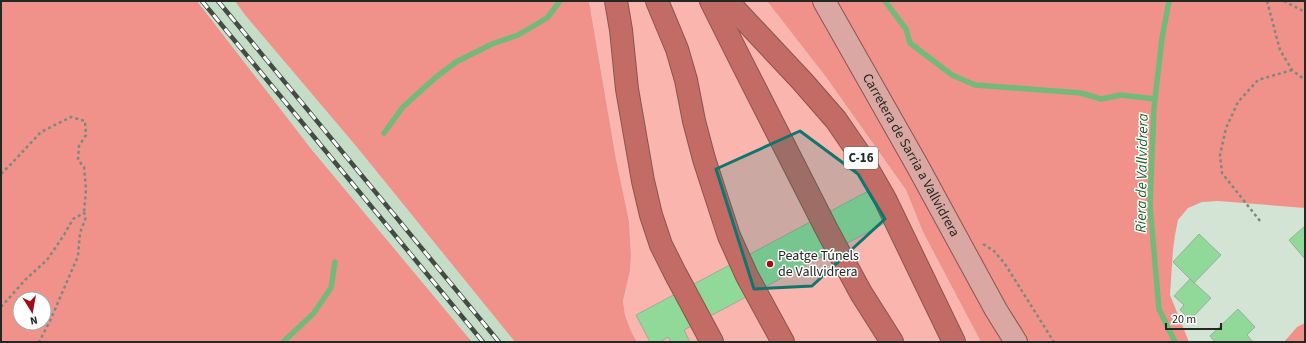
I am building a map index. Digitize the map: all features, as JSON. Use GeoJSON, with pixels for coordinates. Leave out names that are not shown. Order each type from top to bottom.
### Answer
{"type":"FeatureCollection","features":[{"type":"Feature","properties":{"kind":"highway"},"geometry":{"type":"LineString","coordinates":[[616,1],[621,30],[627,89],[651,215],[661,245],[712,342]]}},
{"type":"Feature","properties":{"kind":"highway"},"geometry":{"type":"LineString","coordinates":[[657,1],[678,49],[694,122],[704,159],[729,236],[747,276],[783,342]]}},
{"type":"Feature","properties":{"kind":"highway"},"geometry":{"type":"LineString","coordinates":[[711,1],[828,232],[861,293],[892,342]]}},
{"type":"Feature","properties":{"kind":"highway","name":"C-16"},"geometry":{"type":"LineString","coordinates":[[727,1],[802,81],[836,120],[858,152],[885,198],[954,342]]}},
{"type":"Feature","properties":{"kind":"main road","name":"Carretera de Sarria a Vallvidrera"},"geometry":{"type":"LineString","coordinates":[[824,1],[996,310]]}},
{"type":"Feature","properties":{"kind":"main road"},"geometry":{"type":"LineString","coordinates":[[996,310],[1009,342]]}},
{"type":"Feature","properties":{"kind":"main road"},"geometry":{"type":"LineString","coordinates":[[996,310],[1016,342]]}},
{"type":"Feature","properties":{"kind":"path"},"geometry":{"type":"LineString","coordinates":[[1267,1],[1280,50],[1292,70],[1305,80]]}},
{"type":"Feature","properties":{"kind":"path"},"geometry":{"type":"LineString","coordinates":[[1284,1],[1305,12]]}},
{"type":"Feature","properties":{"kind":"path"},"geometry":{"type":"LineString","coordinates":[[1260,221],[1222,173],[1220,155],[1226,128],[1238,102],[1258,80],[1292,70]]}},
{"type":"Feature","properties":{"kind":"path"},"geometry":{"type":"LineString","coordinates":[[1,174],[41,132],[71,117],[85,121],[86,135],[79,146],[78,160],[84,167],[86,189],[84,213],[86,217],[80,233],[78,256],[50,321],[39,342]]}},
{"type":"Feature","properties":{"kind":"path"},"geometry":{"type":"LineString","coordinates":[[1,307],[26,279],[47,260],[73,219],[84,213]]}},
{"type":"Feature","properties":{"kind":"path"},"geometry":{"type":"LineString","coordinates":[[956,236],[983,244],[994,251],[1005,264],[1054,342]]}},
{"type":"Feature","properties":{"kind":"highlighted area"},"geometry":{"type":"Polygon","coordinates":[[[800,131],[858,174],[885,219],[812,286],[754,289],[716,169],[800,131]]]}},
{"type":"Feature","properties":{"kind":"shaded area"},"geometry":{"type":"Polygon","coordinates":[[[1,1],[197,1],[312,150],[472,342],[1,342],[1,1]]]}},
{"type":"Feature","properties":{"kind":"shaded area"},"geometry":{"type":"Polygon","coordinates":[[[197,1],[235,1],[245,15],[356,146],[515,342],[472,342],[312,150],[197,1]]]}},
{"type":"Feature","properties":{"kind":"shaded area"},"geometry":{"type":"Polygon","coordinates":[[[235,1],[589,1],[616,159],[629,221],[631,255],[630,271],[623,301],[625,315],[637,342],[515,342],[356,146],[245,15],[235,1]]]}},
{"type":"Feature","properties":{"kind":"shaded area"},"geometry":{"type":"Polygon","coordinates":[[[589,1],[767,1],[826,77],[906,190],[923,232],[981,342],[637,342],[625,315],[623,301],[630,271],[631,255],[629,221],[616,159],[589,1]]]}},
{"type":"Feature","properties":{"kind":"shaded area"},"geometry":{"type":"Polygon","coordinates":[[[767,1],[1305,1],[1305,208],[1218,201],[1202,202],[1188,208],[1178,220],[1173,250],[1170,295],[1189,342],[981,342],[923,232],[906,190],[826,77],[767,1]]]}},
{"type":"Feature","properties":{"kind":"shaded area"},"geometry":{"type":"Polygon","coordinates":[[[1305,323],[1305,342],[1284,342],[1297,327],[1305,323]]]}},
{"type":"Feature","properties":{"kind":"building","name":"Peatge Túnels de Vallvidrera"},"geometry":{"type":"Polygon","coordinates":[[[887,181],[904,213],[684,330],[690,342],[671,342],[668,337],[660,342],[650,342],[636,315],[887,181]]]}},
{"type":"Feature","properties":{"kind":"building"},"geometry":{"type":"Polygon","coordinates":[[[1305,226],[1305,259],[1289,240],[1305,226]]]}},
{"type":"Feature","properties":{"kind":"building"},"geometry":{"type":"Polygon","coordinates":[[[1199,234],[1221,255],[1194,283],[1173,262],[1199,234]]]}},
{"type":"Feature","properties":{"kind":"building"},"geometry":{"type":"Polygon","coordinates":[[[1190,279],[1211,298],[1190,320],[1180,310],[1184,305],[1174,296],[1190,279]]]}},
{"type":"Feature","properties":{"kind":"building"},"geometry":{"type":"Polygon","coordinates":[[[1238,309],[1255,327],[1247,335],[1252,341],[1215,342],[1210,336],[1238,309]]]}},
{"type":"Feature","properties":{"kind":"waterway"},"geometry":{"type":"LineString","coordinates":[[384,133],[403,107],[435,78],[456,62],[492,44],[518,35],[547,18],[560,1]]}},
{"type":"Feature","properties":{"kind":"waterway"},"geometry":{"type":"LineString","coordinates":[[885,1],[906,29],[910,43],[952,75],[975,85],[1081,93],[1101,99],[1121,95],[1155,99]]}},
{"type":"Feature","properties":{"kind":"waterway","name":"Riera de Vallvidrera"},"geometry":{"type":"LineString","coordinates":[[1169,1],[1162,38],[1154,108],[1150,206],[1159,309],[1175,342]]}},
{"type":"Feature","properties":{"kind":"waterway"},"geometry":{"type":"LineString","coordinates":[[283,342],[313,314],[331,288],[335,262]]}},
{"type":"Feature","properties":{"kind":"railway"},"geometry":{"type":"LineString","coordinates":[[202,1],[483,342]]}},
{"type":"Feature","properties":{"kind":"railway"},"geometry":{"type":"LineString","coordinates":[[218,1],[499,342]]}},
{"type":"Feature","properties":{"kind":"place","name":"Peatge Túnels de Vallvidrera"},"geometry":{"type":"Point","coordinates":[770,264]}}]}
